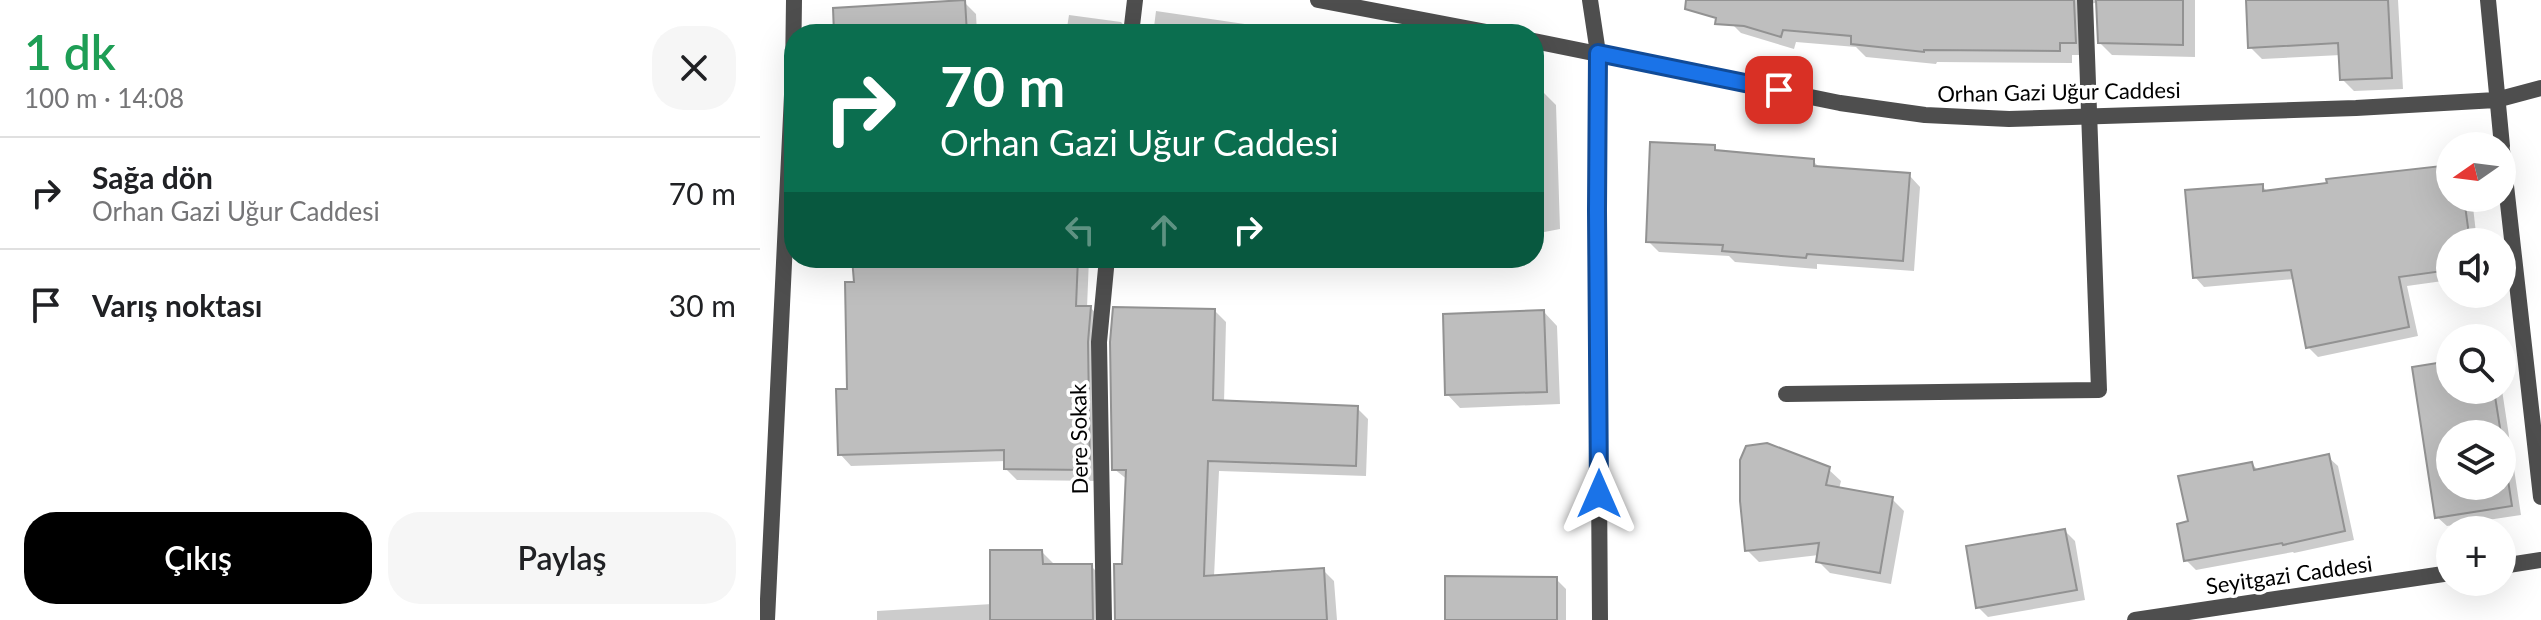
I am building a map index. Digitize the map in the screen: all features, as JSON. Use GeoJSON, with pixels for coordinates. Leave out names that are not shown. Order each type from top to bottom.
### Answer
{"type":"FeatureCollection","features":[{"type":"Feature","properties":{"kind":"street"},"geometry":{"type":"LineString","coordinates":[[794,0],[794,24]]}},
{"type":"Feature","properties":{"kind":"street"},"geometry":{"type":"LineString","coordinates":[[1132,24],[1135,0]]}},
{"type":"Feature","properties":{"kind":"street"},"geometry":{"type":"LineString","coordinates":[[1318,0],[1444,24]]}},
{"type":"Feature","properties":{"kind":"street"},"geometry":{"type":"LineString","coordinates":[[1590,0],[1598,53],[1600,620]]}},
{"type":"Feature","properties":{"kind":"street"},"geometry":{"type":"LineString","coordinates":[[1786,394],[2099,390],[2085,0]]}},
{"type":"Feature","properties":{"kind":"street"},"geometry":{"type":"LineString","coordinates":[[2488,0],[2500,132]]}},
{"type":"Feature","properties":{"kind":"street","name":"Orhan Gazi Uğur Caddesi"},"geometry":{"type":"LineString","coordinates":[[1544,43],[1840,103],[1925,115],[2009,119],[2356,108],[2496,100],[2541,88]]}},
{"type":"Feature","properties":{"kind":"street"},"geometry":{"type":"LineString","coordinates":[[2509,212],[2541,497]]}},
{"type":"Feature","properties":{"kind":"street"},"geometry":{"type":"LineString","coordinates":[[767,620],[784,263]]}},
{"type":"Feature","properties":{"kind":"street","name":"Dere Sokak"},"geometry":{"type":"LineString","coordinates":[[1104,620],[1099,342],[1106,268]]}},
{"type":"Feature","properties":{"kind":"street"},"geometry":{"type":"LineString","coordinates":[[2516,564],[2541,560]]}},
{"type":"Feature","properties":{"kind":"street","name":"Seyitgazi Caddesi"},"geometry":{"type":"LineString","coordinates":[[2135,620],[2436,575]]}},
{"type":"Feature","properties":{"kind":"building"},"geometry":{"type":"Polygon","coordinates":[[[965,0],[966,24],[834,24],[833,8],[965,0]]]}},
{"type":"Feature","properties":{"kind":"building"},"geometry":{"type":"Polygon","coordinates":[[[1686,0],[2074,0],[2076,43],[2060,43],[2060,51],[1924,52],[1851,44],[1851,36],[1783,30],[1781,37],[1744,26],[1715,24],[1716,18],[1685,9],[1686,0]]]}},
{"type":"Feature","properties":{"kind":"building"},"geometry":{"type":"Polygon","coordinates":[[[2096,0],[2183,0],[2183,45],[2098,43],[2096,0]]]}},
{"type":"Feature","properties":{"kind":"building"},"geometry":{"type":"Polygon","coordinates":[[[2246,0],[2388,0],[2392,78],[2340,80],[2338,43],[2248,48],[2246,0]]]}},
{"type":"Feature","properties":{"kind":"building"},"geometry":{"type":"Polygon","coordinates":[[[1650,142],[1715,145],[1715,150],[1814,159],[1814,166],[1910,173],[1903,261],[1807,254],[1806,258],[1722,251],[1723,245],[1646,242],[1650,142]]]}},
{"type":"Feature","properties":{"kind":"building"},"geometry":{"type":"Polygon","coordinates":[[[2436,167],[2436,212],[2466,212],[2468,228],[2436,228],[2436,272],[2399,277],[2409,327],[2306,348],[2291,270],[2193,278],[2185,190],[2263,184],[2263,191],[2327,183],[2326,179],[2436,167]]]}},
{"type":"Feature","properties":{"kind":"building"},"geometry":{"type":"Polygon","coordinates":[[[853,268],[1078,268],[1076,306],[1091,306],[1088,342],[1090,470],[1004,469],[1004,450],[838,455],[836,389],[847,389],[845,282],[854,282],[853,268]]]}},
{"type":"Feature","properties":{"kind":"building"},"geometry":{"type":"Polygon","coordinates":[[[1113,307],[1215,309],[1213,400],[1358,406],[1356,466],[1208,461],[1204,576],[1324,568],[1327,620],[1115,620],[1114,564],[1122,564],[1126,470],[1112,470],[1110,342],[1113,307]]]}},
{"type":"Feature","properties":{"kind":"building"},"geometry":{"type":"Polygon","coordinates":[[[1544,310],[1547,392],[1445,395],[1443,314],[1544,310]]]}},
{"type":"Feature","properties":{"kind":"building"},"geometry":{"type":"Polygon","coordinates":[[[2436,363],[2436,404],[2496,404],[2499,420],[2436,420],[2436,500],[2511,500],[2512,506],[2435,518],[2412,367],[2436,363]]]}},
{"type":"Feature","properties":{"kind":"building"},"geometry":{"type":"Polygon","coordinates":[[[1767,443],[1830,467],[1826,485],[1893,497],[1880,573],[1816,562],[1819,543],[1745,551],[1740,460],[1746,446],[1767,443]]]}},
{"type":"Feature","properties":{"kind":"building"},"geometry":{"type":"Polygon","coordinates":[[[2329,454],[2345,531],[2283,545],[2184,561],[2177,524],[2188,521],[2178,476],[2252,462],[2254,470],[2329,454]]]}},
{"type":"Feature","properties":{"kind":"building"},"geometry":{"type":"Polygon","coordinates":[[[2065,529],[2077,590],[1976,608],[1966,546],[2065,529]]]}},
{"type":"Feature","properties":{"kind":"building"},"geometry":{"type":"Polygon","coordinates":[[[990,550],[1042,550],[1043,564],[1092,564],[1093,620],[990,620],[990,550]]]}},
{"type":"Feature","properties":{"kind":"building"},"geometry":{"type":"Polygon","coordinates":[[[1445,576],[1557,577],[1557,620],[1445,620],[1445,576]]]}},
{"type":"Feature","properties":{"kind":"route"},"geometry":{"type":"LineString","coordinates":[[1599,494],[1598,53],[1779,90]]}}]}
